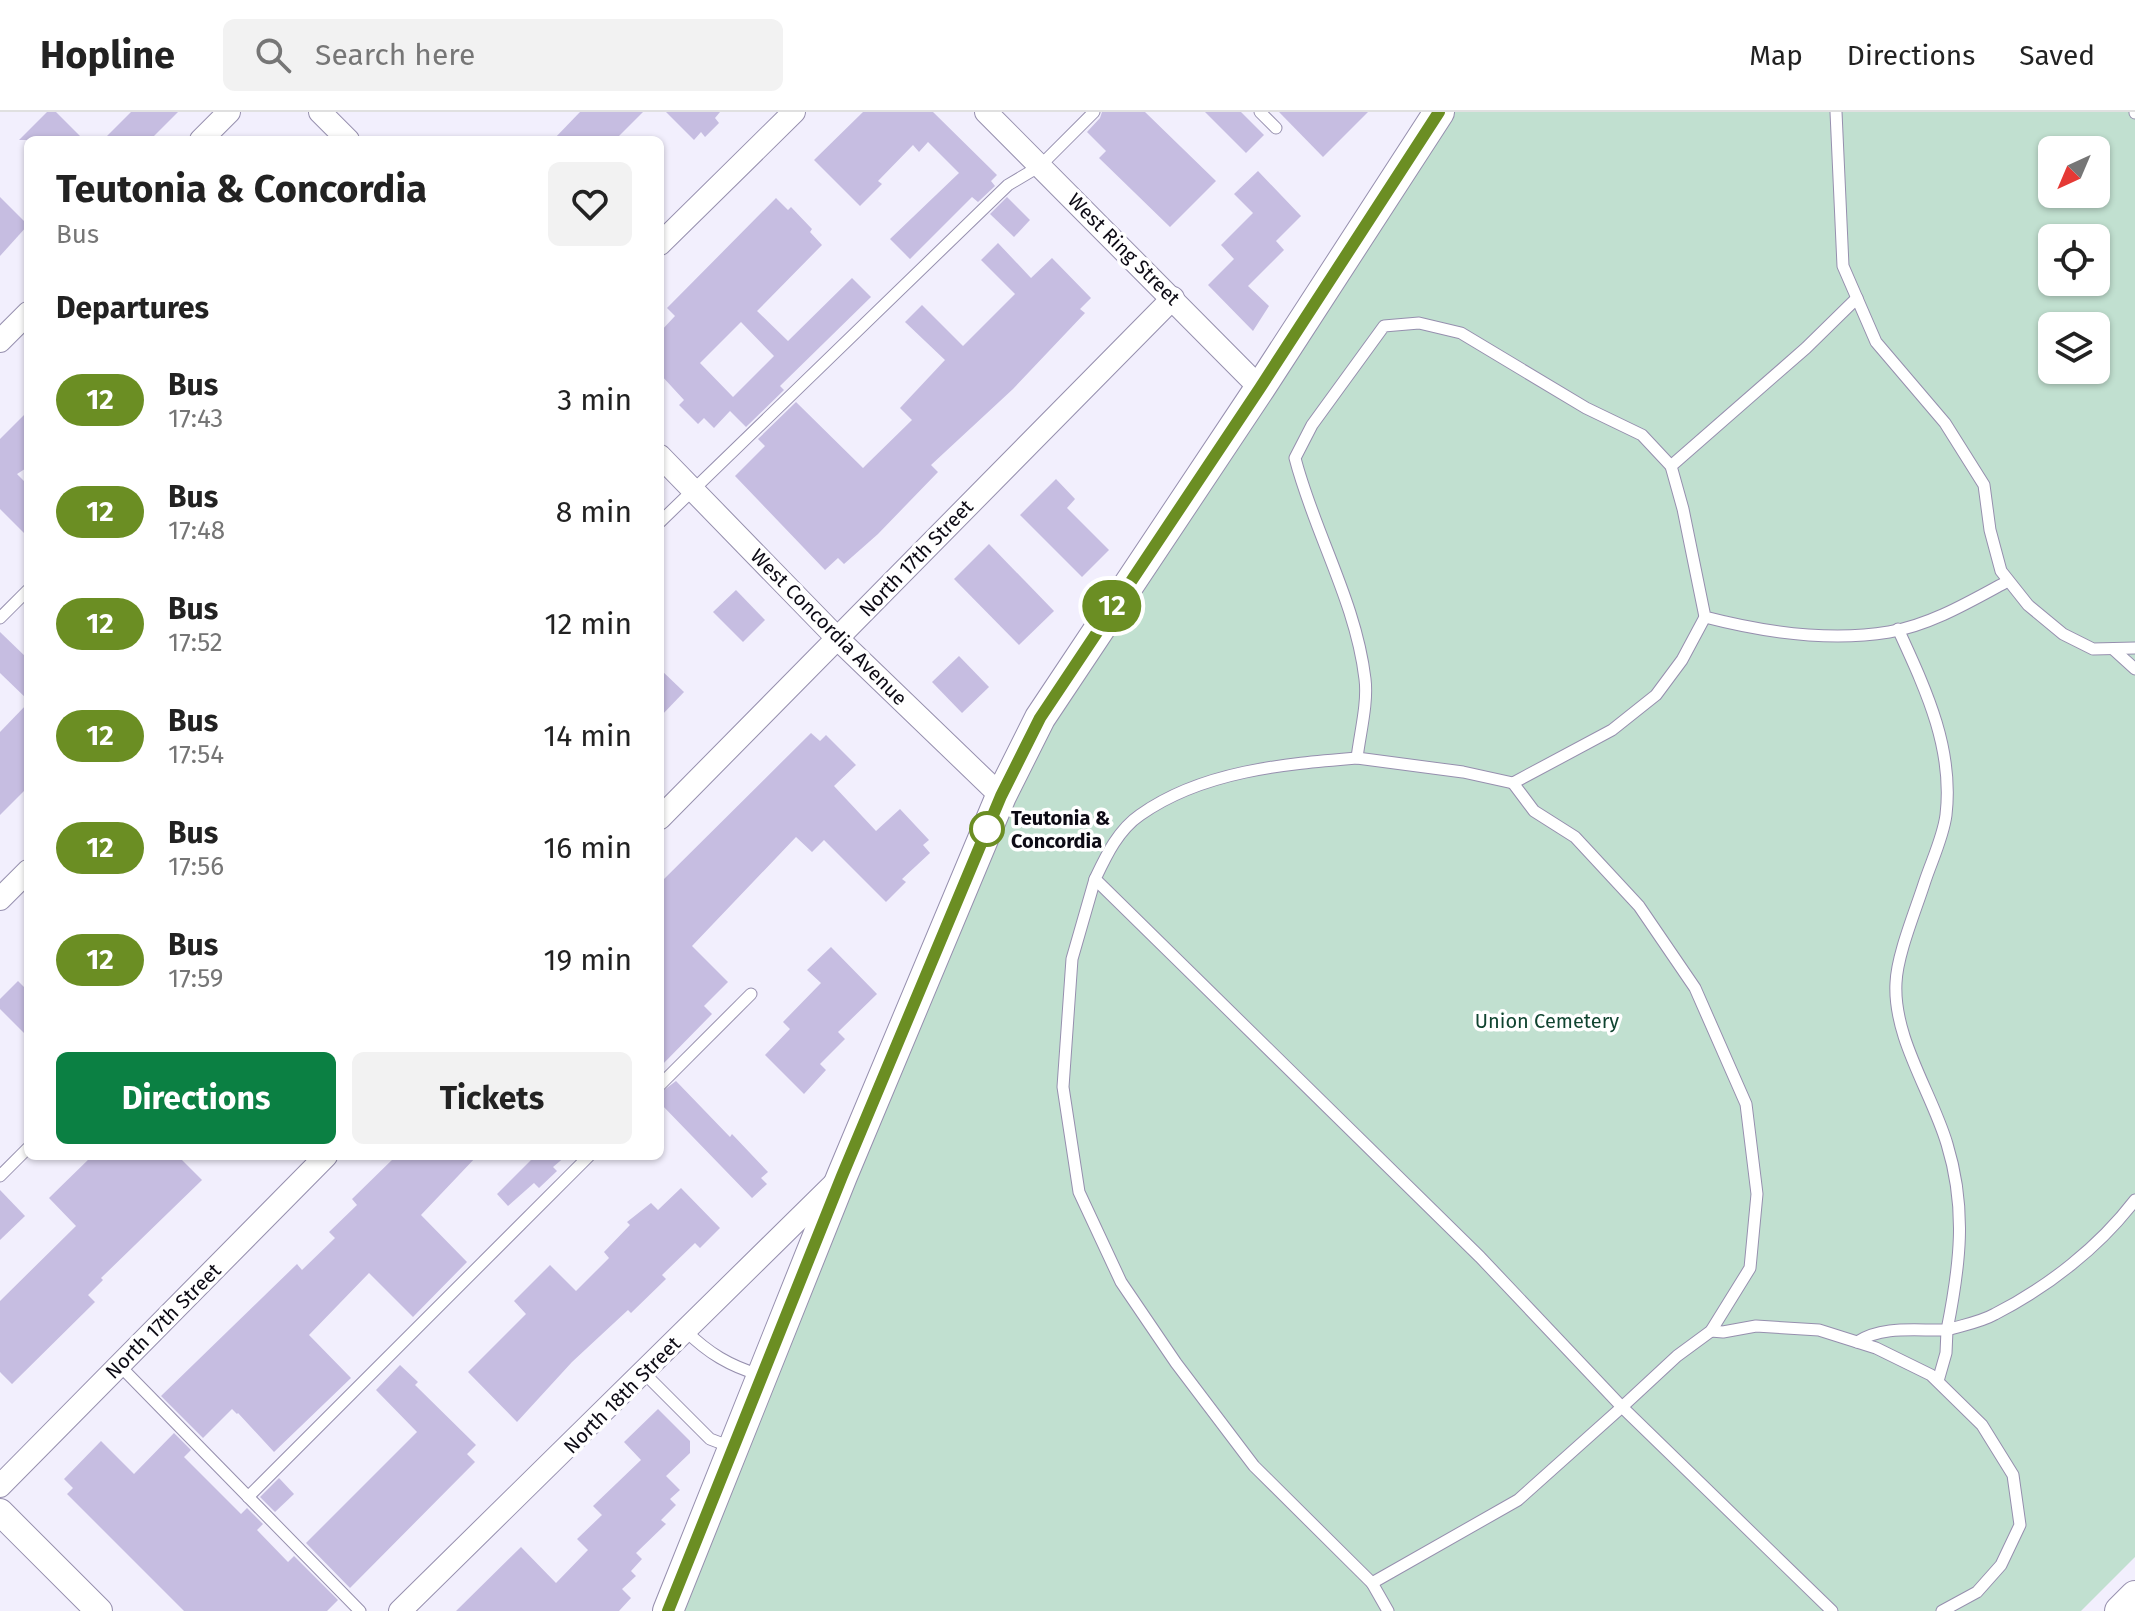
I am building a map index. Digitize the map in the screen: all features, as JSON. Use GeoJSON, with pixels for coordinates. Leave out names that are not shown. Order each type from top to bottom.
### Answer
{"type":"FeatureCollection","features":[{"type":"Feature","properties":{"kind":"main road"},"geometry":{"type":"LineString","coordinates":[[668,1611],[842,1176],[1001,796],[1040,718],[1439,112]]}},
{"type":"Feature","properties":{"kind":"main road"},"geometry":{"type":"LineString","coordinates":[[2120,1611],[2135,1596]]}},
{"type":"Feature","properties":{"kind":"street"},"geometry":{"type":"LineString","coordinates":[[205,136],[229,112]]}},
{"type":"Feature","properties":{"kind":"street"},"geometry":{"type":"LineString","coordinates":[[320,112],[344,136]]}},
{"type":"Feature","properties":{"kind":"street"},"geometry":{"type":"LineString","coordinates":[[664,240],[794,112]]}},
{"type":"Feature","properties":{"kind":"street","name":"West Ring Street"},"geometry":{"type":"LineString","coordinates":[[986,112],[1260,388]]}},
{"type":"Feature","properties":{"kind":"street","name":"North 17th Street"},"geometry":{"type":"LineString","coordinates":[[664,814],[1173,298]]}},
{"type":"Feature","properties":{"kind":"street"},"geometry":{"type":"LineString","coordinates":[[0,341],[24,317]]}},
{"type":"Feature","properties":{"kind":"street","name":"West Concordia Avenue"},"geometry":{"type":"LineString","coordinates":[[664,460],[838,639],[1001,796]]}},
{"type":"Feature","properties":{"kind":"street"},"geometry":{"type":"LineString","coordinates":[[0,899],[24,875]]}},
{"type":"Feature","properties":{"kind":"street","name":"North 17th Street"},"geometry":{"type":"LineString","coordinates":[[0,1486],[322,1160]]}},
{"type":"Feature","properties":{"kind":"street","name":"North 18th Street"},"geometry":{"type":"LineString","coordinates":[[400,1611],[842,1176]]}},
{"type":"Feature","properties":{"kind":"street"},"geometry":{"type":"LineString","coordinates":[[0,1512],[99,1611]]}},
{"type":"Feature","properties":{"kind":"lane"},"geometry":{"type":"LineString","coordinates":[[664,518],[1008,185],[1040,166],[1094,112]]}},
{"type":"Feature","properties":{"kind":"lane"},"geometry":{"type":"LineString","coordinates":[[1260,112],[1276,128]]}},
{"type":"Feature","properties":{"kind":"lane"},"geometry":{"type":"LineString","coordinates":[[1836,112],[1843,266],[1876,342],[1945,423],[1984,485],[1990,530],[2001,571],[2028,605],[2063,634],[2093,649],[2135,648]]}},
{"type":"Feature","properties":{"kind":"lane"},"geometry":{"type":"LineString","coordinates":[[1671,466],[1806,348],[1857,298]]}},
{"type":"Feature","properties":{"kind":"lane"},"geometry":{"type":"LineString","coordinates":[[1357,758],[1365,682],[1358,645],[1334,570],[1304,495],[1295,458],[1312,425],[1384,326],[1419,323],[1461,333],[1586,408],[1642,435],[1671,466],[1705,617],[1682,660],[1656,695],[1612,730],[1513,783],[1463,772],[1357,758],[1297,763],[1224,776],[1179,793],[1138,815],[1113,843],[1095,879],[1072,959],[1063,1087],[1079,1192],[1121,1282],[1176,1363],[1254,1466],[1372,1583],[1388,1611]]}},
{"type":"Feature","properties":{"kind":"lane"},"geometry":{"type":"LineString","coordinates":[[1705,617],[1751,629],[1830,635],[1898,629],[1937,617],[2008,581]]}},
{"type":"Feature","properties":{"kind":"lane"},"geometry":{"type":"LineString","coordinates":[[0,618],[24,594]]}},
{"type":"Feature","properties":{"kind":"lane"},"geometry":{"type":"LineString","coordinates":[[1898,629],[1939,726],[1946,765],[1946,816],[1895,982],[1898,1021],[1947,1144],[1961,1213],[1959,1267],[1947,1330],[1946,1353],[1938,1381]]}},
{"type":"Feature","properties":{"kind":"lane"},"geometry":{"type":"LineString","coordinates":[[2113,649],[2135,669]]}},
{"type":"Feature","properties":{"kind":"lane"},"geometry":{"type":"LineString","coordinates":[[1372,1583],[1518,1500],[1677,1356],[1711,1331],[1750,1268],[1757,1194],[1746,1104],[1695,988],[1639,906],[1575,837],[1534,811],[1513,783]]}},
{"type":"Feature","properties":{"kind":"lane"},"geometry":{"type":"LineString","coordinates":[[1095,879],[1480,1257],[1622,1407],[1832,1611]]}},
{"type":"Feature","properties":{"kind":"lane"},"geometry":{"type":"LineString","coordinates":[[664,1081],[751,994]]}},
{"type":"Feature","properties":{"kind":"lane"},"geometry":{"type":"LineString","coordinates":[[0,1176],[24,1152]]}},
{"type":"Feature","properties":{"kind":"lane"},"geometry":{"type":"LineString","coordinates":[[248,1497],[585,1160]]}},
{"type":"Feature","properties":{"kind":"lane"},"geometry":{"type":"LineString","coordinates":[[1857,1342],[1871,1333],[1947,1330],[1993,1316],[2060,1274],[2120,1219],[2135,1200]]}},
{"type":"Feature","properties":{"kind":"lane"},"geometry":{"type":"LineString","coordinates":[[694,1324],[706,1351],[738,1369],[762,1375]]}},
{"type":"Feature","properties":{"kind":"lane"},"geometry":{"type":"LineString","coordinates":[[1711,1331],[1756,1326],[1819,1330],[1857,1342],[1917,1368],[1938,1381],[1982,1425],[2013,1475],[2020,1525],[2001,1565],[1977,1592],[1942,1611]]}},
{"type":"Feature","properties":{"kind":"lane"},"geometry":{"type":"LineString","coordinates":[[119,1365],[360,1611]]}},
{"type":"Feature","properties":{"kind":"lane"},"geometry":{"type":"LineString","coordinates":[[644,1373],[710,1439],[733,1447]]}},
{"type":"Feature","properties":{"kind":"green space","name":"Union Cemetery"},"geometry":{"type":"Polygon","coordinates":[[[1439,112],[2135,112],[2135,1557],[2081,1611],[668,1611],[1001,796],[1439,112]]]}},
{"type":"Feature","properties":{"kind":"building"},"geometry":{"type":"Polygon","coordinates":[[[47,112],[56,112],[80,136],[24,136],[24,140],[19,140],[47,112]]]}},
{"type":"Feature","properties":{"kind":"building"},"geometry":{"type":"Polygon","coordinates":[[[131,112],[178,112],[154,136],[107,136],[131,112]]]}},
{"type":"Feature","properties":{"kind":"building"},"geometry":{"type":"Polygon","coordinates":[[[580,112],[643,112],[619,136],[557,136],[580,112]]]}},
{"type":"Feature","properties":{"kind":"building"},"geometry":{"type":"Polygon","coordinates":[[[666,112],[720,112],[715,118],[719,123],[705,137],[701,132],[694,140],[666,112]]]}},
{"type":"Feature","properties":{"kind":"building"},"geometry":{"type":"Polygon","coordinates":[[[863,112],[933,112],[997,175],[991,181],[995,186],[978,202],[972,197],[910,259],[890,239],[959,173],[928,142],[919,152],[913,145],[878,181],[882,184],[860,206],[814,160],[863,112]]]}},
{"type":"Feature","properties":{"kind":"building"},"geometry":{"type":"Polygon","coordinates":[[[1102,112],[1145,112],[1216,181],[1170,227],[1099,158],[1106,151],[1087,132],[1102,112]]]}},
{"type":"Feature","properties":{"kind":"building"},"geometry":{"type":"Polygon","coordinates":[[[1205,112],[1241,112],[1264,135],[1246,153],[1205,112]]]}},
{"type":"Feature","properties":{"kind":"building"},"geometry":{"type":"Polygon","coordinates":[[[1279,112],[1368,112],[1323,157],[1279,112]]]}},
{"type":"Feature","properties":{"kind":"building"},"geometry":{"type":"Polygon","coordinates":[[[1258,171],[1301,216],[1276,241],[1284,250],[1248,286],[1269,306],[1253,331],[1208,285],[1234,259],[1221,245],[1253,213],[1234,194],[1258,171]]]}},
{"type":"Feature","properties":{"kind":"building"},"geometry":{"type":"Polygon","coordinates":[[[0,197],[24,221],[24,229],[0,256],[0,197]]]}},
{"type":"Feature","properties":{"kind":"building"},"geometry":{"type":"Polygon","coordinates":[[[1007,197],[1030,220],[1014,237],[990,214],[1007,197]]]}},
{"type":"Feature","properties":{"kind":"building"},"geometry":{"type":"Polygon","coordinates":[[[776,198],[788,210],[791,207],[822,245],[757,311],[788,341],[852,278],[871,297],[780,386],[784,390],[746,427],[730,411],[714,428],[704,418],[698,424],[679,405],[684,400],[664,378],[664,328],[675,316],[667,308],[776,198]],[[741,322],[700,363],[733,397],[774,356],[741,322]]]}},
{"type":"Feature","properties":{"kind":"building"},"geometry":{"type":"Polygon","coordinates":[[[998,243],[1031,278],[1052,258],[1091,298],[1080,309],[1085,313],[1013,389],[931,465],[938,472],[878,534],[844,564],[838,558],[825,570],[735,476],[765,446],[758,439],[796,402],[863,468],[912,420],[900,408],[945,360],[905,322],[922,305],[963,346],[1015,294],[981,260],[998,243]]]}},
{"type":"Feature","properties":{"kind":"building"},"geometry":{"type":"Polygon","coordinates":[[[24,415],[24,470],[17,474],[24,481],[24,533],[0,509],[0,439],[24,415]]]}},
{"type":"Feature","properties":{"kind":"building"},"geometry":{"type":"Polygon","coordinates":[[[1056,479],[1075,499],[1067,508],[1109,550],[1082,577],[1020,515],[1056,479]]]}},
{"type":"Feature","properties":{"kind":"building"},"geometry":{"type":"Polygon","coordinates":[[[989,544],[1054,611],[1019,645],[954,579],[989,544]]]}},
{"type":"Feature","properties":{"kind":"building"},"geometry":{"type":"Polygon","coordinates":[[[736,590],[765,620],[743,642],[713,612],[736,590]]]}},
{"type":"Feature","properties":{"kind":"building"},"geometry":{"type":"Polygon","coordinates":[[[0,632],[24,655],[24,696],[0,673],[0,632]]]}},
{"type":"Feature","properties":{"kind":"building"},"geometry":{"type":"Polygon","coordinates":[[[959,656],[989,687],[962,713],[932,682],[959,656]]]}},
{"type":"Feature","properties":{"kind":"building"},"geometry":{"type":"Polygon","coordinates":[[[664,673],[684,692],[664,713],[664,673]]]}},
{"type":"Feature","properties":{"kind":"building"},"geometry":{"type":"Polygon","coordinates":[[[24,707],[24,791],[0,815],[0,732],[24,707]]]}},
{"type":"Feature","properties":{"kind":"building"},"geometry":{"type":"Polygon","coordinates":[[[811,733],[820,741],[826,735],[856,765],[834,786],[876,831],[900,809],[929,840],[923,845],[930,853],[902,879],[906,882],[886,902],[824,840],[812,852],[796,837],[692,946],[728,982],[704,1006],[712,1014],[664,1063],[664,879],[811,733]]]}},
{"type":"Feature","properties":{"kind":"building"},"geometry":{"type":"Polygon","coordinates":[[[831,947],[877,994],[838,1032],[845,1039],[820,1064],[826,1070],[804,1094],[765,1055],[790,1029],[783,1022],[821,983],[807,970],[831,947]]]}},
{"type":"Feature","properties":{"kind":"building"},"geometry":{"type":"Polygon","coordinates":[[[18,981],[24,987],[24,1033],[0,1009],[0,999],[18,981]]]}},
{"type":"Feature","properties":{"kind":"building"},"geometry":{"type":"Polygon","coordinates":[[[676,1081],[768,1172],[761,1178],[767,1184],[752,1198],[664,1107],[664,1090],[676,1081]]]}},
{"type":"Feature","properties":{"kind":"building"},"geometry":{"type":"Polygon","coordinates":[[[88,1160],[182,1160],[202,1180],[101,1278],[103,1280],[88,1295],[95,1302],[12,1384],[0,1372],[0,1301],[76,1226],[49,1198],[88,1160]]]}},
{"type":"Feature","properties":{"kind":"building"},"geometry":{"type":"Polygon","coordinates":[[[392,1160],[473,1160],[421,1215],[467,1262],[413,1317],[369,1273],[309,1335],[351,1378],[274,1452],[232,1409],[203,1438],[161,1396],[297,1264],[302,1270],[335,1238],[329,1232],[357,1205],[352,1199],[392,1160]]]}},
{"type":"Feature","properties":{"kind":"building"},"geometry":{"type":"Polygon","coordinates":[[[531,1160],[561,1160],[553,1167],[557,1171],[539,1188],[534,1183],[508,1206],[497,1194],[531,1160]]]}},
{"type":"Feature","properties":{"kind":"building"},"geometry":{"type":"Polygon","coordinates":[[[681,1188],[720,1228],[700,1248],[695,1243],[662,1275],[666,1279],[572,1362],[517,1422],[468,1372],[526,1314],[514,1301],[550,1265],[576,1291],[609,1258],[604,1252],[630,1225],[627,1222],[651,1203],[658,1210],[681,1188]]]}},
{"type":"Feature","properties":{"kind":"building"},"geometry":{"type":"Polygon","coordinates":[[[0,1190],[25,1216],[0,1240],[0,1190]]]}},
{"type":"Feature","properties":{"kind":"building"},"geometry":{"type":"Polygon","coordinates":[[[400,1365],[418,1382],[415,1385],[476,1445],[467,1454],[475,1462],[350,1588],[306,1543],[417,1432],[376,1390],[400,1365]]]}},
{"type":"Feature","properties":{"kind":"building"},"geometry":{"type":"Polygon","coordinates":[[[658,1409],[690,1441],[690,1453],[666,1476],[680,1490],[670,1499],[676,1505],[661,1520],[666,1524],[636,1553],[642,1559],[631,1571],[636,1576],[622,1589],[631,1598],[619,1611],[456,1611],[521,1547],[556,1583],[588,1550],[577,1539],[602,1515],[593,1506],[641,1460],[624,1442],[658,1409]]]}},
{"type":"Feature","properties":{"kind":"building"},"geometry":{"type":"Polygon","coordinates":[[[174,1433],[191,1450],[184,1457],[241,1514],[247,1508],[263,1524],[257,1530],[288,1562],[294,1556],[338,1600],[327,1611],[184,1611],[67,1494],[73,1488],[64,1479],[101,1441],[134,1474],[174,1433]]]}},
{"type":"Feature","properties":{"kind":"building"},"geometry":{"type":"Polygon","coordinates":[[[279,1478],[294,1494],[275,1512],[260,1497],[279,1478]]]}},
{"type":"Feature","properties":{"kind":"bus line","name":"12"},"geometry":{"type":"LineString","coordinates":[[668,1611],[842,1176],[1001,796],[1040,718],[1439,112]]}},
{"type":"Feature","properties":{"kind":"place","name":"Teutonia & Concordia"},"geometry":{"type":"Point","coordinates":[987,829]}}]}
